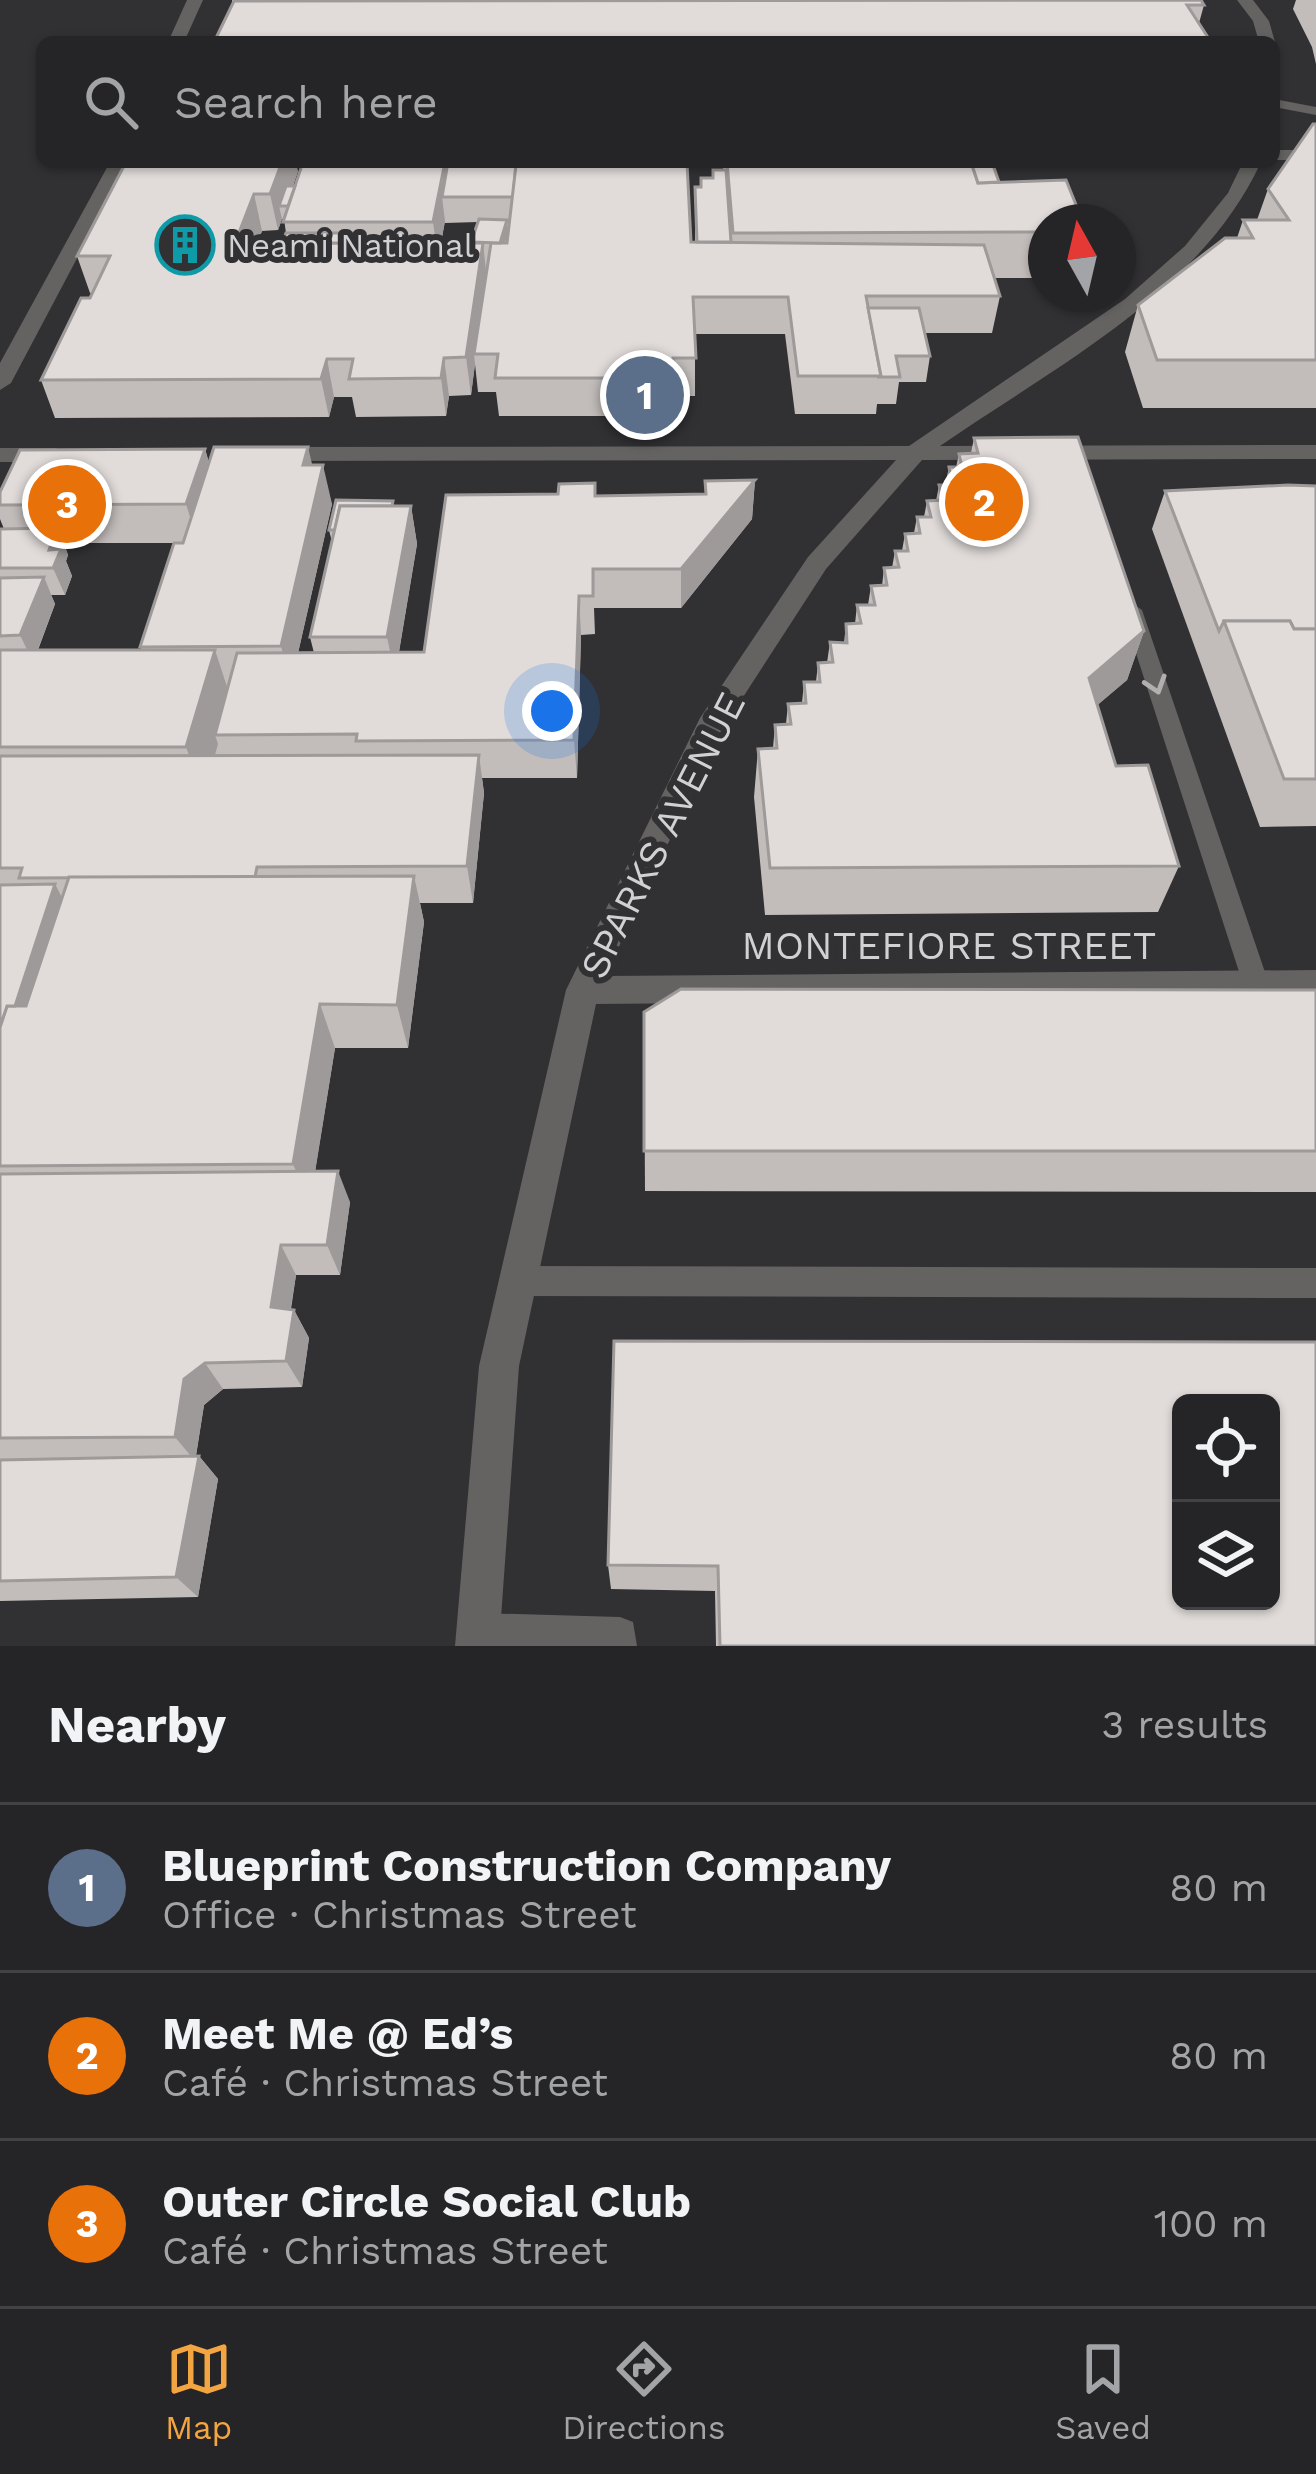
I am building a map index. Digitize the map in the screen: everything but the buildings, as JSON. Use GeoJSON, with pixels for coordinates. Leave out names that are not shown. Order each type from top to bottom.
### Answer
{"type":"FeatureCollection","features":[{"type":"Feature","properties":{"kind":"street"},"geometry":{"type":"LineString","coordinates":[[179,36],[195,0]]}},
{"type":"Feature","properties":{"kind":"street"},"geometry":{"type":"LineString","coordinates":[[1245,0],[1261,21],[1265,36]]}},
{"type":"Feature","properties":{"kind":"street"},"geometry":{"type":"LineString","coordinates":[[1280,155],[1316,155]]}},
{"type":"Feature","properties":{"kind":"street"},"geometry":{"type":"LineString","coordinates":[[0,383],[116,168]]}},
{"type":"Feature","properties":{"kind":"street","name":"SPARKS AVENUE"},"geometry":{"type":"LineString","coordinates":[[478,1639],[499,1366],[582,990],[710,724],[817,563],[917,451],[1132,304],[1192,250],[1237,194],[1249,168]]}},
{"type":"Feature","properties":{"kind":"street"},"geometry":{"type":"LineString","coordinates":[[246,454],[1316,452]]}},
{"type":"Feature","properties":{"kind":"street"},"geometry":{"type":"LineString","coordinates":[[0,455],[80,455]]}},
{"type":"Feature","properties":{"kind":"street","name":"MONTEFIORE STREET"},"geometry":{"type":"LineString","coordinates":[[582,990],[1316,984]]}},
{"type":"Feature","properties":{"kind":"lane"},"geometry":{"type":"LineString","coordinates":[[1280,104],[1316,111]]}},
{"type":"Feature","properties":{"kind":"lane"},"geometry":{"type":"LineString","coordinates":[[1079,454],[1089,481]]}},
{"type":"Feature","properties":{"kind":"lane"},"geometry":{"type":"LineString","coordinates":[[1126,592],[1256,984]]}},
{"type":"Feature","properties":{"kind":"lane"},"geometry":{"type":"LineString","coordinates":[[518,1281],[1316,1282]]}},
{"type":"Feature","properties":{"kind":"lane"},"geometry":{"type":"LineString","coordinates":[[478,1639],[620,1635],[619,1646]]}},
{"type":"Feature","properties":{"kind":"place","name":"Neami National"},"geometry":{"type":"Point","coordinates":[185,245]}},
{"type":"Feature","properties":{"kind":"place","name":"Blueprint Construction Company"},"geometry":{"type":"Point","coordinates":[645,395]}},
{"type":"Feature","properties":{"kind":"place","name":"Meet Me @ Ed’s"},"geometry":{"type":"Point","coordinates":[984,502]}},
{"type":"Feature","properties":{"kind":"place","name":"Outer Circle Social Club"},"geometry":{"type":"Point","coordinates":[67,504]}}]}
